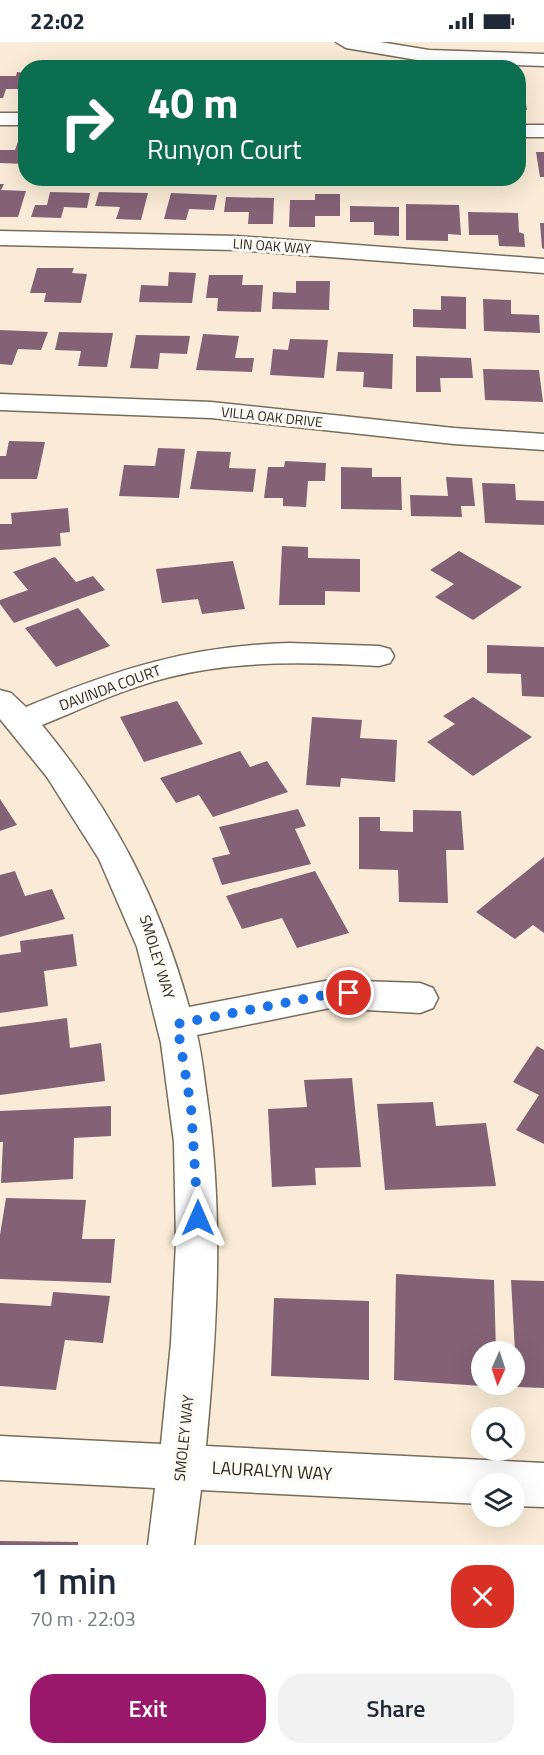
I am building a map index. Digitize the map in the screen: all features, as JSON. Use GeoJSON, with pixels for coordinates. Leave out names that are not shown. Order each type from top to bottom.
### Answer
{"type":"FeatureCollection","features":[{"type":"Feature","properties":{"kind":"street"},"geometry":{"type":"LineString","coordinates":[[346,42],[429,56],[544,60]]}},
{"type":"Feature","properties":{"kind":"street"},"geometry":{"type":"LineString","coordinates":[[0,118],[18,119]]}},
{"type":"Feature","properties":{"kind":"street"},"geometry":{"type":"LineString","coordinates":[[526,131],[544,131]]}},
{"type":"Feature","properties":{"kind":"street","name":"LIN OAK WAY"},"geometry":{"type":"LineString","coordinates":[[0,238],[236,243],[544,266]]}},
{"type":"Feature","properties":{"kind":"street","name":"VILLA OAK DRIVE"},"geometry":{"type":"LineString","coordinates":[[0,402],[211,410],[435,434],[544,442]]}},
{"type":"Feature","properties":{"kind":"street","name":"DAVINDA COURT"},"geometry":{"type":"LineString","coordinates":[[11,710],[199,660],[296,652],[379,656]]}},
{"type":"Feature","properties":{"kind":"street","name":"SMOLEY WAY"},"geometry":{"type":"LineString","coordinates":[[11,710],[86,803],[127,875],[152,938],[177,1024],[191,1107],[198,1195],[194,1341],[182,1466],[171,1545]]}},
{"type":"Feature","properties":{"kind":"street"},"geometry":{"type":"LineString","coordinates":[[177,1024],[330,994],[420,998]]}},
{"type":"Feature","properties":{"kind":"street","name":"LAURALYN WAY"},"geometry":{"type":"LineString","coordinates":[[0,1458],[544,1485]]}},
{"type":"Feature","properties":{"kind":"building"},"geometry":{"type":"Polygon","coordinates":[[[18,72],[18,89],[6,89],[3,98],[0,98],[0,76],[16,76],[18,72]]]}},
{"type":"Feature","properties":{"kind":"building"},"geometry":{"type":"Polygon","coordinates":[[[18,142],[18,164],[0,163],[0,150],[15,150],[18,142]]]}},
{"type":"Feature","properties":{"kind":"building"},"geometry":{"type":"Polygon","coordinates":[[[536,152],[544,152],[544,177],[540,177],[536,152]]]}},
{"type":"Feature","properties":{"kind":"building"},"geometry":{"type":"Polygon","coordinates":[[[0,184],[4,184],[1,190],[26,191],[18,217],[0,217],[0,184]]]}},
{"type":"Feature","properties":{"kind":"building"},"geometry":{"type":"Polygon","coordinates":[[[50,192],[90,193],[87,208],[64,207],[61,218],[31,217],[35,205],[47,205],[50,192]]]}},
{"type":"Feature","properties":{"kind":"building"},"geometry":{"type":"Polygon","coordinates":[[[99,192],[148,193],[141,220],[116,219],[120,207],[95,206],[99,192]]]}},
{"type":"Feature","properties":{"kind":"building"},"geometry":{"type":"Polygon","coordinates":[[[171,193],[217,195],[214,210],[189,209],[186,220],[164,219],[171,193]]]}},
{"type":"Feature","properties":{"kind":"building"},"geometry":{"type":"Polygon","coordinates":[[[315,194],[340,194],[340,216],[315,216],[315,227],[289,227],[290,200],[315,200],[315,194]]]}},
{"type":"Feature","properties":{"kind":"building"},"geometry":{"type":"Polygon","coordinates":[[[226,197],[274,198],[273,224],[248,224],[249,212],[224,212],[226,197]]]}},
{"type":"Feature","properties":{"kind":"building"},"geometry":{"type":"Polygon","coordinates":[[[406,204],[459,205],[461,235],[448,234],[448,241],[406,240],[406,204]]]}},
{"type":"Feature","properties":{"kind":"building"},"geometry":{"type":"Polygon","coordinates":[[[350,206],[399,207],[399,236],[374,235],[374,222],[350,222],[350,206]]]}},
{"type":"Feature","properties":{"kind":"building"},"geometry":{"type":"Polygon","coordinates":[[[468,212],[518,213],[519,232],[524,234],[525,247],[499,246],[498,235],[469,235],[468,212]]]}},
{"type":"Feature","properties":{"kind":"building"},"geometry":{"type":"Polygon","coordinates":[[[540,223],[544,223],[544,249],[542,248],[540,223]]]}},
{"type":"Feature","properties":{"kind":"building"},"geometry":{"type":"Polygon","coordinates":[[[37,268],[74,268],[72,273],[87,274],[81,303],[44,302],[46,293],[30,293],[37,268]]]}},
{"type":"Feature","properties":{"kind":"building"},"geometry":{"type":"Polygon","coordinates":[[[169,272],[196,273],[192,303],[139,302],[141,285],[168,286],[169,272]]]}},
{"type":"Feature","properties":{"kind":"building"},"geometry":{"type":"Polygon","coordinates":[[[209,275],[243,275],[242,285],[263,285],[261,312],[217,311],[218,298],[206,298],[209,275]]]}},
{"type":"Feature","properties":{"kind":"building"},"geometry":{"type":"Polygon","coordinates":[[[296,281],[330,281],[329,310],[272,309],[273,292],[296,293],[296,281]]]}},
{"type":"Feature","properties":{"kind":"building"},"geometry":{"type":"Polygon","coordinates":[[[441,296],[466,297],[466,329],[413,327],[413,309],[441,310],[441,296]]]}},
{"type":"Feature","properties":{"kind":"building"},"geometry":{"type":"Polygon","coordinates":[[[483,299],[511,300],[511,314],[539,315],[540,333],[484,331],[483,299]]]}},
{"type":"Feature","properties":{"kind":"building"},"geometry":{"type":"Polygon","coordinates":[[[0,330],[48,332],[41,350],[18,349],[12,365],[0,364],[0,330]]]}},
{"type":"Feature","properties":{"kind":"building"},"geometry":{"type":"Polygon","coordinates":[[[59,332],[113,333],[107,367],[78,366],[81,351],[55,350],[59,332]]]}},
{"type":"Feature","properties":{"kind":"building"},"geometry":{"type":"Polygon","coordinates":[[[203,334],[239,336],[235,358],[254,358],[252,372],[196,370],[203,334]]]}},
{"type":"Feature","properties":{"kind":"building"},"geometry":{"type":"Polygon","coordinates":[[[136,335],[190,336],[187,354],[160,353],[158,369],[130,368],[136,335]]]}},
{"type":"Feature","properties":{"kind":"building"},"geometry":{"type":"Polygon","coordinates":[[[290,339],[328,340],[324,378],[270,375],[273,349],[288,350],[290,339]]]}},
{"type":"Feature","properties":{"kind":"building"},"geometry":{"type":"Polygon","coordinates":[[[338,352],[393,354],[392,389],[363,387],[364,372],[336,371],[338,352]]]}},
{"type":"Feature","properties":{"kind":"building"},"geometry":{"type":"Polygon","coordinates":[[[416,356],[471,358],[473,378],[440,378],[441,392],[416,392],[416,356]]]}},
{"type":"Feature","properties":{"kind":"building"},"geometry":{"type":"Polygon","coordinates":[[[483,369],[539,370],[543,402],[485,400],[483,369]]]}},
{"type":"Feature","properties":{"kind":"building"},"geometry":{"type":"Polygon","coordinates":[[[9,441],[45,442],[37,479],[0,479],[0,456],[6,456],[9,441]]]}},
{"type":"Feature","properties":{"kind":"building"},"geometry":{"type":"Polygon","coordinates":[[[158,448],[185,449],[179,498],[119,496],[124,465],[155,466],[158,448]]]}},
{"type":"Feature","properties":{"kind":"building"},"geometry":{"type":"Polygon","coordinates":[[[197,451],[231,452],[229,468],[256,469],[253,492],[190,489],[197,451]]]}},
{"type":"Feature","properties":{"kind":"building"},"geometry":{"type":"Polygon","coordinates":[[[285,461],[326,463],[325,481],[308,481],[306,507],[283,506],[283,498],[264,498],[268,467],[284,467],[285,461]]]}},
{"type":"Feature","properties":{"kind":"building"},"geometry":{"type":"Polygon","coordinates":[[[341,467],[372,468],[372,477],[401,477],[402,510],[341,509],[341,467]]]}},
{"type":"Feature","properties":{"kind":"building"},"geometry":{"type":"Polygon","coordinates":[[[446,477],[472,478],[475,506],[461,506],[462,517],[411,516],[410,495],[448,496],[446,477]]]}},
{"type":"Feature","properties":{"kind":"building"},"geometry":{"type":"Polygon","coordinates":[[[482,483],[515,484],[516,500],[544,501],[544,525],[485,523],[482,483]]]}},
{"type":"Feature","properties":{"kind":"building"},"geometry":{"type":"Polygon","coordinates":[[[68,508],[70,532],[60,533],[61,546],[0,550],[0,524],[12,524],[11,513],[68,508]]]}},
{"type":"Feature","properties":{"kind":"building"},"geometry":{"type":"Polygon","coordinates":[[[282,546],[308,547],[308,558],[360,559],[360,592],[325,591],[325,605],[279,605],[282,546]]]}},
{"type":"Feature","properties":{"kind":"building"},"geometry":{"type":"Polygon","coordinates":[[[459,551],[522,587],[473,620],[435,597],[454,584],[430,570],[459,551]]]}},
{"type":"Feature","properties":{"kind":"building"},"geometry":{"type":"Polygon","coordinates":[[[55,557],[76,582],[93,576],[105,590],[14,623],[0,604],[0,600],[28,590],[13,572],[55,557]]]}},
{"type":"Feature","properties":{"kind":"building"},"geometry":{"type":"Polygon","coordinates":[[[233,561],[245,609],[202,614],[198,599],[162,603],[156,569],[233,561]]]}},
{"type":"Feature","properties":{"kind":"building"},"geometry":{"type":"Polygon","coordinates":[[[78,608],[110,646],[56,667],[25,628],[78,608]]]}},
{"type":"Feature","properties":{"kind":"building"},"geometry":{"type":"Polygon","coordinates":[[[487,645],[544,647],[544,697],[522,696],[521,674],[487,673],[487,645]]]}},
{"type":"Feature","properties":{"kind":"building"},"geometry":{"type":"Polygon","coordinates":[[[473,697],[532,737],[473,776],[427,742],[455,724],[443,716],[473,697]]]}},
{"type":"Feature","properties":{"kind":"building"},"geometry":{"type":"Polygon","coordinates":[[[177,701],[203,744],[144,762],[120,717],[177,701]]]}},
{"type":"Feature","properties":{"kind":"building"},"geometry":{"type":"Polygon","coordinates":[[[312,717],[362,720],[360,738],[397,740],[395,782],[341,778],[340,787],[306,785],[312,717]]]}},
{"type":"Feature","properties":{"kind":"building"},"geometry":{"type":"Polygon","coordinates":[[[240,751],[250,767],[267,761],[288,792],[213,817],[199,795],[176,803],[160,778],[240,751]]]}},
{"type":"Feature","properties":{"kind":"building"},"geometry":{"type":"Polygon","coordinates":[[[0,799],[17,825],[0,831],[0,799]]]}},
{"type":"Feature","properties":{"kind":"building"},"geometry":{"type":"Polygon","coordinates":[[[298,809],[306,826],[295,829],[311,864],[222,885],[212,858],[230,854],[219,827],[298,809]]]}},
{"type":"Feature","properties":{"kind":"building"},"geometry":{"type":"Polygon","coordinates":[[[413,810],[461,811],[464,850],[446,850],[448,903],[399,902],[398,870],[359,869],[359,817],[380,817],[380,831],[413,832],[413,810]]]}},
{"type":"Feature","properties":{"kind":"building"},"geometry":{"type":"Polygon","coordinates":[[[544,857],[544,933],[533,925],[515,939],[476,912],[544,857]]]}},
{"type":"Feature","properties":{"kind":"building"},"geometry":{"type":"Polygon","coordinates":[[[15,871],[25,896],[52,889],[65,919],[0,937],[0,875],[15,871]]]}},
{"type":"Feature","properties":{"kind":"building"},"geometry":{"type":"Polygon","coordinates":[[[315,871],[349,933],[297,948],[282,918],[242,929],[226,896],[315,871]]]}},
{"type":"Feature","properties":{"kind":"building"},"geometry":{"type":"Polygon","coordinates":[[[73,934],[77,966],[44,971],[48,1006],[0,1013],[0,955],[21,952],[20,941],[73,934]]]}},
{"type":"Feature","properties":{"kind":"building"},"geometry":{"type":"Polygon","coordinates":[[[67,1018],[70,1048],[101,1043],[105,1081],[0,1095],[0,1027],[67,1018]]]}},
{"type":"Feature","properties":{"kind":"building"},"geometry":{"type":"Polygon","coordinates":[[[537,1046],[544,1050],[544,1144],[516,1130],[539,1095],[513,1082],[537,1046]]]}},
{"type":"Feature","properties":{"kind":"building"},"geometry":{"type":"Polygon","coordinates":[[[352,1078],[361,1167],[315,1168],[316,1185],[272,1187],[268,1109],[307,1107],[304,1080],[352,1078]]]}},
{"type":"Feature","properties":{"kind":"building"},"geometry":{"type":"Polygon","coordinates":[[[433,1102],[436,1126],[486,1123],[496,1186],[385,1190],[377,1104],[433,1102]]]}},
{"type":"Feature","properties":{"kind":"building"},"geometry":{"type":"Polygon","coordinates":[[[111,1106],[111,1136],[74,1138],[73,1179],[1,1183],[3,1142],[0,1142],[0,1111],[111,1106]]]}},
{"type":"Feature","properties":{"kind":"building"},"geometry":{"type":"Polygon","coordinates":[[[6,1198],[86,1200],[82,1239],[115,1239],[111,1283],[0,1279],[0,1235],[6,1198]]]}},
{"type":"Feature","properties":{"kind":"building"},"geometry":{"type":"Polygon","coordinates":[[[396,1274],[494,1280],[496,1341],[471,1341],[471,1385],[394,1380],[396,1274]]]}},
{"type":"Feature","properties":{"kind":"building"},"geometry":{"type":"Polygon","coordinates":[[[511,1280],[544,1281],[544,1388],[525,1387],[525,1341],[514,1341],[511,1280]]]}},
{"type":"Feature","properties":{"kind":"building"},"geometry":{"type":"Polygon","coordinates":[[[53,1292],[110,1296],[103,1343],[65,1340],[56,1390],[0,1386],[0,1303],[51,1306],[53,1292]]]}},
{"type":"Feature","properties":{"kind":"building"},"geometry":{"type":"Polygon","coordinates":[[[274,1298],[369,1301],[369,1380],[271,1376],[274,1298]]]}},
{"type":"Feature","properties":{"kind":"building"},"geometry":{"type":"Polygon","coordinates":[[[0,1541],[78,1542],[78,1545],[0,1545],[0,1541]]]}},
{"type":"Feature","properties":{"kind":"route"},"geometry":{"type":"LineString","coordinates":[[198,1218],[196,1152],[177,1024],[330,994],[349,993]]}}]}
